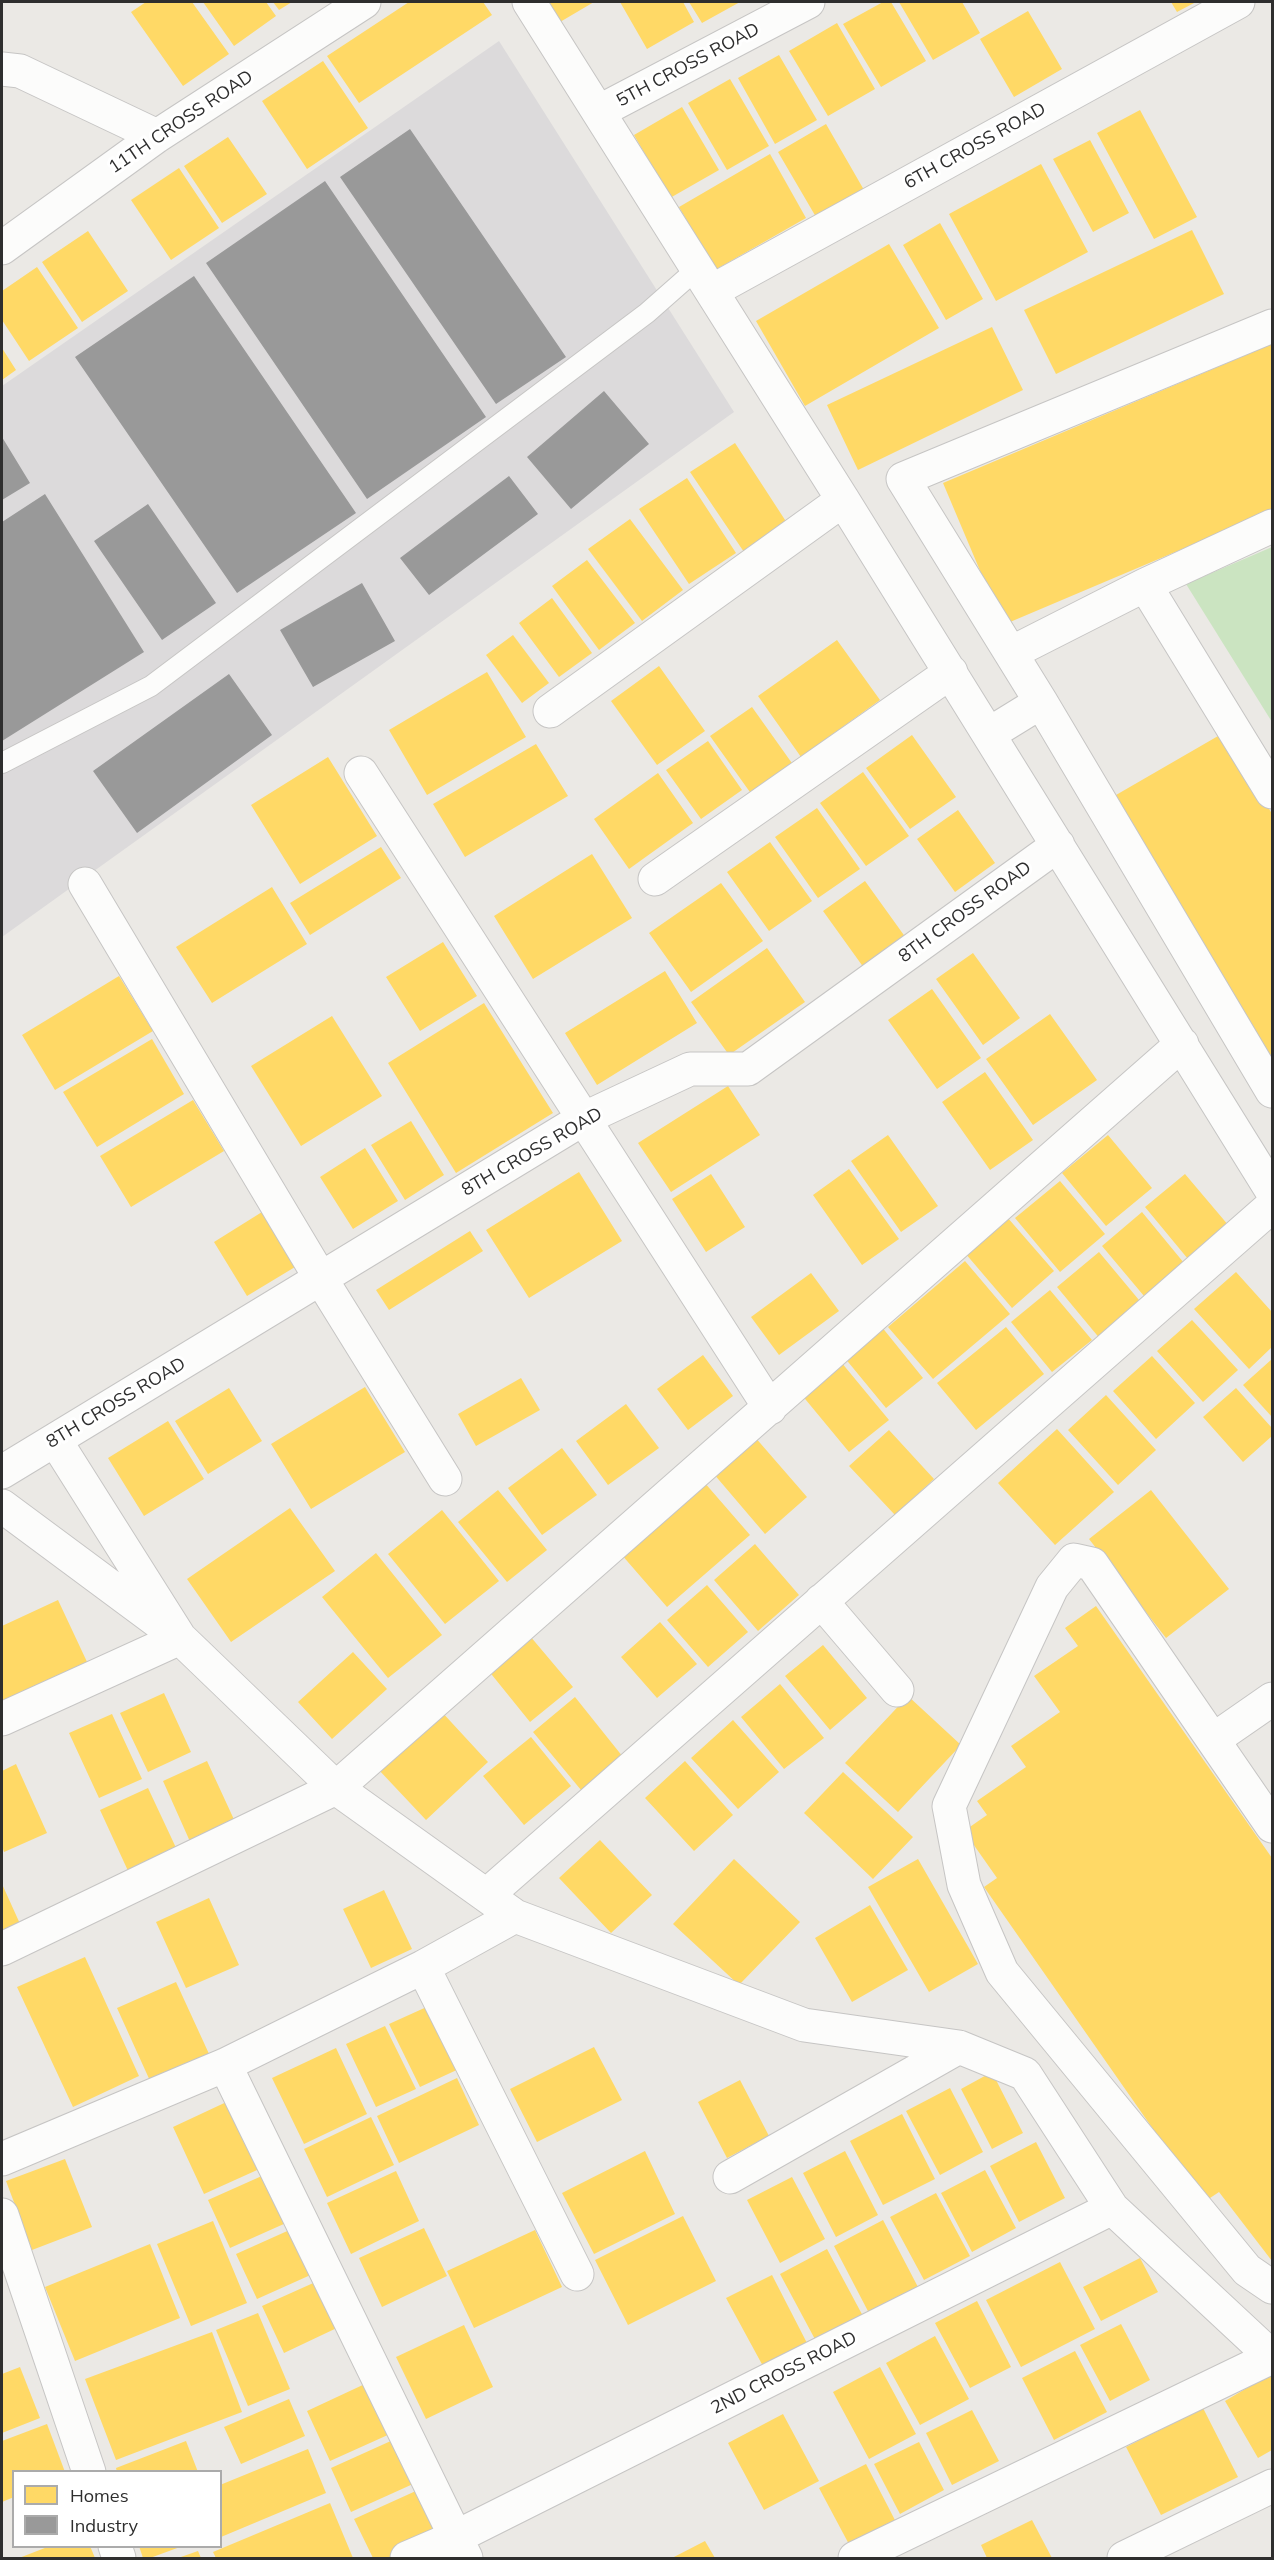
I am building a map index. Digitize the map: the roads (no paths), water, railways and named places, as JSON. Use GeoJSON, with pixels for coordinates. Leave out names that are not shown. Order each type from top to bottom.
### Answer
{"type":"FeatureCollection","features":[{"type":"Feature","properties":{"kind":"street","name":"11TH CROSS ROAD"},"geometry":{"type":"LineString","coordinates":[[2,248],[157,136],[364,2]]}},
{"type":"Feature","properties":{"kind":"street"},"geometry":{"type":"LineString","coordinates":[[529,2],[600,111],[951,672],[1272,1191]]}},
{"type":"Feature","properties":{"kind":"street","name":"5TH CROSS ROAD"},"geometry":{"type":"LineString","coordinates":[[600,111],[808,2]]}},
{"type":"Feature","properties":{"kind":"street","name":"6TH CROSS ROAD"},"geometry":{"type":"LineString","coordinates":[[705,279],[1238,2]]}},
{"type":"Feature","properties":{"kind":"street"},"geometry":{"type":"LineString","coordinates":[[2,69],[20,70],[157,136]]}},
{"type":"Feature","properties":{"kind":"street"},"geometry":{"type":"LineString","coordinates":[[1272,326],[903,479],[1043,705],[1272,1091]]}},
{"type":"Feature","properties":{"kind":"street"},"geometry":{"type":"LineString","coordinates":[[550,711],[843,500]]}},
{"type":"Feature","properties":{"kind":"street"},"geometry":{"type":"LineString","coordinates":[[1011,653],[1145,585],[1272,526]]}},
{"type":"Feature","properties":{"kind":"street"},"geometry":{"type":"LineString","coordinates":[[1145,585],[1272,792]]}},
{"type":"Feature","properties":{"kind":"street"},"geometry":{"type":"LineString","coordinates":[[655,879],[951,672]]}},
{"type":"Feature","properties":{"kind":"street"},"geometry":{"type":"LineString","coordinates":[[991,737],[1043,705]]}},
{"type":"Feature","properties":{"kind":"street"},"geometry":{"type":"LineString","coordinates":[[361,773],[770,1408]]}},
{"type":"Feature","properties":{"kind":"street","name":"8TH CROSS ROAD"},"geometry":{"type":"LineString","coordinates":[[2,1472],[583,1119],[690,1069],[748,1069],[1058,845]]}},
{"type":"Feature","properties":{"kind":"street"},"geometry":{"type":"LineString","coordinates":[[85,884],[321,1279],[445,1479]]}},
{"type":"Feature","properties":{"kind":"street"},"geometry":{"type":"LineString","coordinates":[[2,1949],[336,1788],[1182,1044]]}},
{"type":"Feature","properties":{"kind":"street"},"geometry":{"type":"LineString","coordinates":[[487,1895],[1272,1206]]}},
{"type":"Feature","properties":{"kind":"street"},"geometry":{"type":"LineString","coordinates":[[55,1440],[180,1638]]}},
{"type":"Feature","properties":{"kind":"street"},"geometry":{"type":"LineString","coordinates":[[2,1506],[180,1638],[336,1788],[515,1916],[804,2025],[959,2047],[1025,2074],[1112,2208],[1272,2357],[855,2559]]}},
{"type":"Feature","properties":{"kind":"street"},"geometry":{"type":"LineString","coordinates":[[1272,1826],[1092,1564],[1074,1560],[1052,1587],[949,1806],[964,1885],[1002,1972],[1246,2270],[1272,2287]]}},
{"type":"Feature","properties":{"kind":"street"},"geometry":{"type":"LineString","coordinates":[[821,1601],[897,1690]]}},
{"type":"Feature","properties":{"kind":"street"},"geometry":{"type":"LineString","coordinates":[[2,1719],[180,1638]]}},
{"type":"Feature","properties":{"kind":"street"},"geometry":{"type":"LineString","coordinates":[[1213,1740],[1272,1699]]}},
{"type":"Feature","properties":{"kind":"street"},"geometry":{"type":"LineString","coordinates":[[2,2158],[225,2065],[423,1967],[515,1916]]}},
{"type":"Feature","properties":{"kind":"street"},"geometry":{"type":"LineString","coordinates":[[423,1967],[578,2274]]}},
{"type":"Feature","properties":{"kind":"street"},"geometry":{"type":"LineString","coordinates":[[730,2177],[959,2047]]}},
{"type":"Feature","properties":{"kind":"street"},"geometry":{"type":"LineString","coordinates":[[225,2065],[461,2548]]}},
{"type":"Feature","properties":{"kind":"street","name":"2ND CROSS ROAD"},"geometry":{"type":"LineString","coordinates":[[407,2559],[461,2548],[1112,2208]]}},
{"type":"Feature","properties":{"kind":"street"},"geometry":{"type":"LineString","coordinates":[[2,2215],[88,2470]]}},
{"type":"Feature","properties":{"kind":"street"},"geometry":{"type":"LineString","coordinates":[[1124,2559],[1157,2551],[1272,2486]]}},
{"type":"Feature","properties":{"kind":"lane"},"geometry":{"type":"LineString","coordinates":[[2,763],[151,686],[647,313],[705,279]]}}]}
